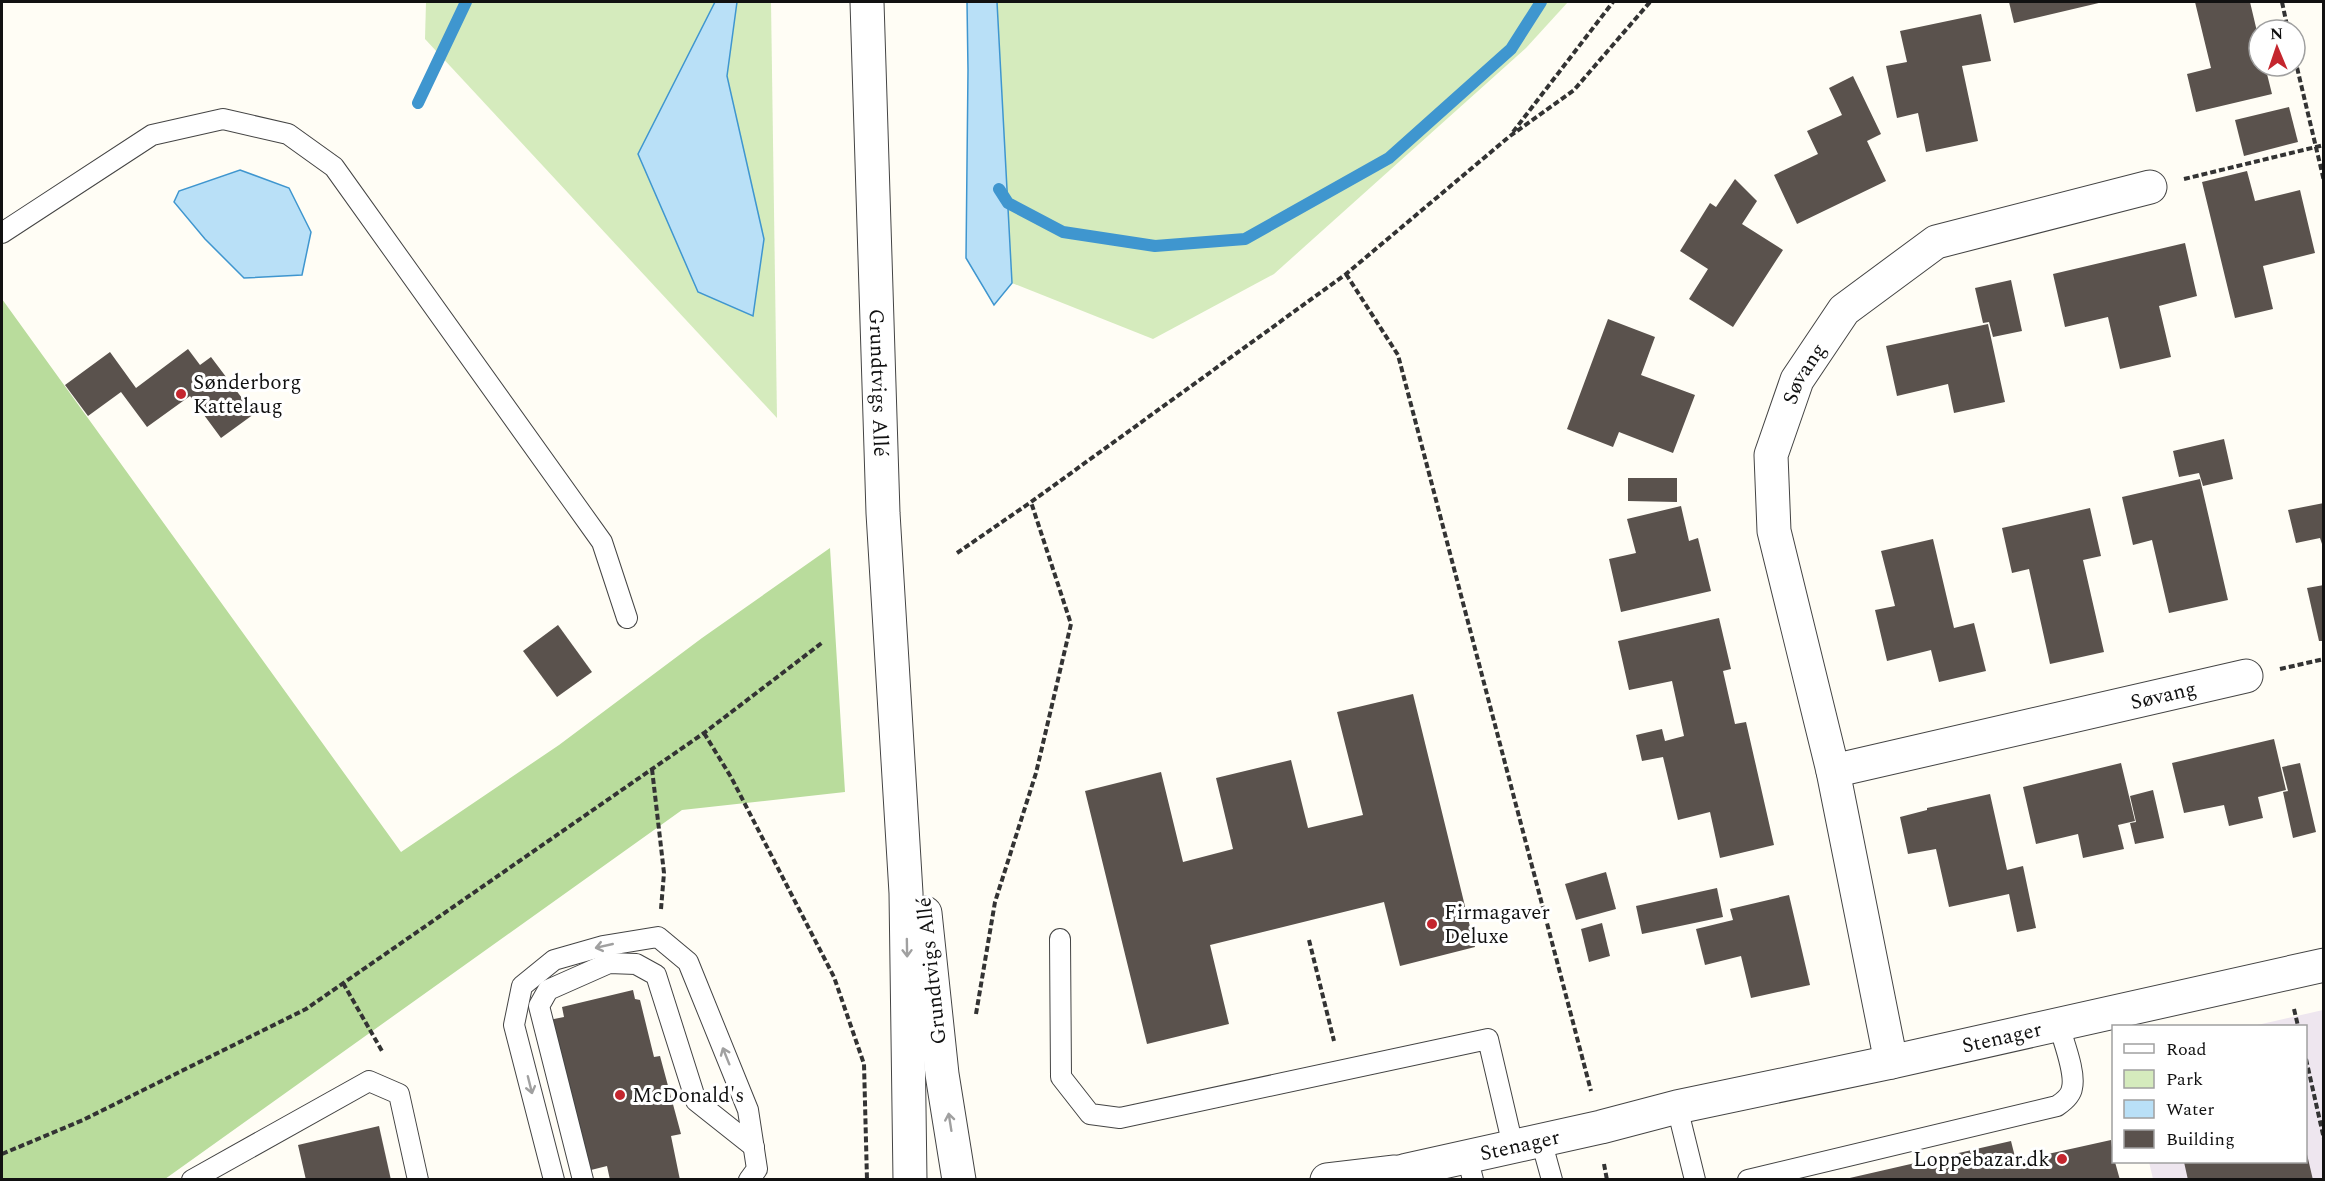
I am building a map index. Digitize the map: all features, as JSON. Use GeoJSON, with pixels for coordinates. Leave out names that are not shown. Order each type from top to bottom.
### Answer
{"type":"FeatureCollection","features":[{"type":"Feature","properties":{"kind":"street","name":"Grundtvigs Allé"},"geometry":{"type":"LineString","coordinates":[[867,2],[883,513],[906,893],[910,1179]]}},
{"type":"Feature","properties":{"kind":"street","name":"Søvang"},"geometry":{"type":"LineString","coordinates":[[1891,1062],[1833,771],[1774,531],[1772,455],[1797,380],[1844,310],[1936,242],[2151,187]]}},
{"type":"Feature","properties":{"kind":"street","name":"Søvang"},"geometry":{"type":"LineString","coordinates":[[1833,771],[2246,676]]}},
{"type":"Feature","properties":{"kind":"street","name":"Grundtvigs Allé"},"geometry":{"type":"LineString","coordinates":[[898,764],[919,855],[942,1074],[959,1179]]}},
{"type":"Feature","properties":{"kind":"street","name":"Stenager"},"geometry":{"type":"LineString","coordinates":[[1327,1179],[1470,1168],[1527,1143],[1677,1107],[1891,1062],[2324,965]]}},
{"type":"Feature","properties":{"kind":"lane"},"geometry":{"type":"LineString","coordinates":[[2,232],[152,135],[223,118],[288,134],[334,167],[602,542],[627,618]]}},
{"type":"Feature","properties":{"kind":"lane"},"geometry":{"type":"LineString","coordinates":[[554,1179],[514,1025],[522,986],[554,960],[603,946],[658,937],[688,962],[748,1110],[757,1169],[749,1179]]}},
{"type":"Feature","properties":{"kind":"lane"},"geometry":{"type":"LineString","coordinates":[[1060,939],[1061,1077],[1090,1113],[1120,1118],[1488,1039],[1527,1143],[1552,1179]]}},
{"type":"Feature","properties":{"kind":"lane"},"geometry":{"type":"LineString","coordinates":[[583,1179],[539,1006],[548,990],[609,963],[636,964],[656,975],[696,1101],[754,1147]]}},
{"type":"Feature","properties":{"kind":"lane"},"geometry":{"type":"LineString","coordinates":[[1748,1179],[2057,1106],[2066,1099],[2073,1084],[2059,1025]]}},
{"type":"Feature","properties":{"kind":"lane"},"geometry":{"type":"LineString","coordinates":[[192,1179],[369,1081],[399,1094],[418,1179]]}},
{"type":"Feature","properties":{"kind":"lane"},"geometry":{"type":"LineString","coordinates":[[1677,1107],[1695,1179]]}},
{"type":"Feature","properties":{"kind":"path"},"geometry":{"type":"LineString","coordinates":[[1510,136],[1613,2]]}},
{"type":"Feature","properties":{"kind":"path"},"geometry":{"type":"LineString","coordinates":[[957,553],[1346,274],[1510,136],[1574,90],[1650,2]]}},
{"type":"Feature","properties":{"kind":"path"},"geometry":{"type":"LineString","coordinates":[[2282,2],[2285,18]]}},
{"type":"Feature","properties":{"kind":"path"},"geometry":{"type":"LineString","coordinates":[[2300,78],[2324,181]]}},
{"type":"Feature","properties":{"kind":"path"},"geometry":{"type":"LineString","coordinates":[[2151,187],[2324,145]]}},
{"type":"Feature","properties":{"kind":"path"},"geometry":{"type":"LineString","coordinates":[[1346,274],[1398,355],[1600,1127],[1607,1179]]}},
{"type":"Feature","properties":{"kind":"path"},"geometry":{"type":"LineString","coordinates":[[975,1016],[995,902],[1036,773],[1071,624],[1031,502]]}},
{"type":"Feature","properties":{"kind":"path"},"geometry":{"type":"LineString","coordinates":[[2,1154],[82,1120],[306,1009],[704,733],[823,642]]}},
{"type":"Feature","properties":{"kind":"path"},"geometry":{"type":"LineString","coordinates":[[2246,676],[2324,659]]}},
{"type":"Feature","properties":{"kind":"path"},"geometry":{"type":"LineString","coordinates":[[704,733],[732,777],[834,977],[864,1064],[867,1179]]}},
{"type":"Feature","properties":{"kind":"path"},"geometry":{"type":"LineString","coordinates":[[652,769],[664,873]]}},
{"type":"Feature","properties":{"kind":"path"},"geometry":{"type":"LineString","coordinates":[[1309,940],[1341,1071]]}},
{"type":"Feature","properties":{"kind":"path"},"geometry":{"type":"LineString","coordinates":[[343,983],[382,1051]]}},
{"type":"Feature","properties":{"kind":"path"},"geometry":{"type":"LineString","coordinates":[[2307,1063],[2324,1139]]}},
{"type":"Feature","properties":{"kind":"shaded area"},"geometry":{"type":"Polygon","coordinates":[[[2323,1010],[2323,1179],[2153,1179],[2149,1163],[2307,1163],[2307,1025],[2257,1025],[2323,1010]]]}},
{"type":"Feature","properties":{"kind":"green space"},"geometry":{"type":"Polygon","coordinates":[[[426,2],[771,2],[777,418],[425,39],[426,2]]]}},
{"type":"Feature","properties":{"kind":"green space"},"geometry":{"type":"Polygon","coordinates":[[[997,2],[1568,2],[1526,48],[1274,274],[1153,339],[1012,283],[997,2]]]}},
{"type":"Feature","properties":{"kind":"green space"},"geometry":{"type":"Polygon","coordinates":[[[2,299],[401,852],[559,745],[702,638],[830,548],[845,792],[682,810],[165,1179],[2,1179],[2,299]]]}},
{"type":"Feature","properties":{"kind":"water"},"geometry":{"type":"Polygon","coordinates":[[[715,2],[737,2],[727,76],[764,239],[753,316],[698,292],[638,154],[715,2]]]}},
{"type":"Feature","properties":{"kind":"water"},"geometry":{"type":"Polygon","coordinates":[[[967,2],[997,2],[1012,283],[994,305],[966,258],[967,2]]]}},
{"type":"Feature","properties":{"kind":"water"},"geometry":{"type":"Polygon","coordinates":[[[240,170],[289,188],[311,232],[302,275],[244,278],[205,239],[174,202],[179,191],[240,170]]]}},
{"type":"Feature","properties":{"kind":"building"},"geometry":{"type":"Polygon","coordinates":[[[2009,2],[2103,2],[2014,23],[2009,2]]]}},
{"type":"Feature","properties":{"kind":"building"},"geometry":{"type":"Polygon","coordinates":[[[2195,2],[2250,2],[2254,18],[2247,18],[2247,78],[2268,78],[2272,94],[2196,112],[2187,74],[2211,68],[2195,2]]]}},
{"type":"Feature","properties":{"kind":"building"},"geometry":{"type":"Polygon","coordinates":[[[1981,14],[1991,61],[1962,66],[1978,141],[1926,152],[1918,113],[1897,118],[1886,66],[1907,62],[1900,31],[1981,14]]]}},
{"type":"Feature","properties":{"kind":"building"},"geometry":{"type":"Polygon","coordinates":[[[1853,76],[1881,134],[1867,141],[1886,181],[1797,224],[1774,175],[1818,154],[1807,131],[1842,115],[1829,88],[1853,76]]]}},
{"type":"Feature","properties":{"kind":"building"},"geometry":{"type":"Polygon","coordinates":[[[2289,107],[2298,142],[2244,156],[2235,120],[2289,107]]]}},
{"type":"Feature","properties":{"kind":"building"},"geometry":{"type":"Polygon","coordinates":[[[2247,171],[2255,201],[2300,190],[2315,253],[2263,266],[2273,309],[2235,318],[2202,182],[2247,171]]]}},
{"type":"Feature","properties":{"kind":"building"},"geometry":{"type":"Polygon","coordinates":[[[1735,179],[1757,201],[1742,224],[1783,250],[1733,327],[1689,299],[1708,269],[1680,251],[1710,203],[1716,207],[1735,179]]]}},
{"type":"Feature","properties":{"kind":"building"},"geometry":{"type":"Polygon","coordinates":[[[2185,243],[2197,296],[2159,306],[2171,357],[2120,369],[2108,317],[2065,327],[2053,274],[2185,243]]]}},
{"type":"Feature","properties":{"kind":"building"},"geometry":{"type":"Polygon","coordinates":[[[2011,280],[2022,331],[1993,337],[1989,322],[1983,323],[1975,288],[2011,280]]]}},
{"type":"Feature","properties":{"kind":"building"},"geometry":{"type":"Polygon","coordinates":[[[1608,319],[1655,337],[1641,375],[1695,395],[1673,453],[1619,432],[1613,447],[1567,429],[1608,319]]]}},
{"type":"Feature","properties":{"kind":"building"},"geometry":{"type":"Polygon","coordinates":[[[1988,324],[2005,402],[1954,413],[1948,384],[1897,396],[1886,346],[1988,324]]]}},
{"type":"Feature","properties":{"kind":"building","name":"Sønderborg Kattelaug"},"geometry":{"type":"Polygon","coordinates":[[[188,349],[200,365],[211,357],[254,414],[221,438],[190,396],[147,427],[121,392],[88,416],[65,385],[110,352],[136,388],[188,349]]]}},
{"type":"Feature","properties":{"kind":"building"},"geometry":{"type":"Polygon","coordinates":[[[2224,439],[2233,479],[2203,486],[2199,473],[2179,477],[2173,451],[2224,439]]]}},
{"type":"Feature","properties":{"kind":"building"},"geometry":{"type":"Polygon","coordinates":[[[1628,478],[1677,478],[1677,502],[1628,501],[1628,478]]]}},
{"type":"Feature","properties":{"kind":"building"},"geometry":{"type":"Polygon","coordinates":[[[2200,479],[2228,600],[2169,613],[2152,540],[2133,545],[2122,497],[2200,479]]]}},
{"type":"Feature","properties":{"kind":"building"},"geometry":{"type":"Polygon","coordinates":[[[2324,503],[2324,550],[2320,538],[2296,543],[2288,510],[2324,503]]]}},
{"type":"Feature","properties":{"kind":"building"},"geometry":{"type":"Polygon","coordinates":[[[1681,506],[1689,541],[1698,538],[1711,591],[1621,612],[1609,559],[1636,553],[1627,519],[1681,506]]]}},
{"type":"Feature","properties":{"kind":"building"},"geometry":{"type":"Polygon","coordinates":[[[2090,508],[2101,556],[2083,560],[2104,652],[2050,664],[2029,569],[2012,573],[2002,528],[2090,508]]]}},
{"type":"Feature","properties":{"kind":"building"},"geometry":{"type":"Polygon","coordinates":[[[1933,539],[1954,628],[1974,623],[1986,671],[1939,682],[1931,650],[1887,661],[1875,610],[1895,606],[1881,551],[1933,539]]]}},
{"type":"Feature","properties":{"kind":"building"},"geometry":{"type":"Polygon","coordinates":[[[2324,585],[2324,641],[2319,641],[2307,588],[2324,585]]]}},
{"type":"Feature","properties":{"kind":"building"},"geometry":{"type":"Polygon","coordinates":[[[1719,618],[1731,669],[1723,671],[1735,724],[1746,722],[1774,845],[1720,858],[1710,812],[1678,820],[1663,757],[1642,761],[1636,735],[1662,729],[1665,741],[1684,736],[1672,681],[1629,690],[1618,641],[1719,618]]]}},
{"type":"Feature","properties":{"kind":"building"},"geometry":{"type":"Polygon","coordinates":[[[558,625],[592,672],[557,697],[523,651],[558,625]]]}},
{"type":"Feature","properties":{"kind":"building"},"geometry":{"type":"Polygon","coordinates":[[[1413,694],[1475,947],[1400,966],[1384,902],[1210,945],[1229,1024],[1147,1044],[1085,791],[1161,772],[1183,862],[1233,849],[1216,778],[1291,760],[1308,828],[1363,815],[1337,712],[1413,694]]]}},
{"type":"Feature","properties":{"kind":"building"},"geometry":{"type":"Polygon","coordinates":[[[2274,739],[2286,790],[2258,797],[2263,818],[2229,826],[2224,805],[2184,813],[2172,763],[2274,739]]]}},
{"type":"Feature","properties":{"kind":"building"},"geometry":{"type":"Polygon","coordinates":[[[2121,763],[2135,821],[2118,825],[2124,849],[2083,858],[2078,834],[2036,844],[2023,787],[2121,763]]]}},
{"type":"Feature","properties":{"kind":"building"},"geometry":{"type":"Polygon","coordinates":[[[2300,763],[2316,832],[2293,838],[2283,792],[2288,791],[2282,767],[2300,763]]]}},
{"type":"Feature","properties":{"kind":"building"},"geometry":{"type":"Polygon","coordinates":[[[2153,790],[2164,838],[2135,844],[2130,823],[2136,822],[2130,796],[2153,790]]]}},
{"type":"Feature","properties":{"kind":"building"},"geometry":{"type":"Polygon","coordinates":[[[1990,794],[2007,870],[2023,866],[2036,928],[2017,932],[2009,894],[1949,907],[1936,849],[1908,854],[1900,817],[1927,810],[1927,808],[1990,794]]]}},
{"type":"Feature","properties":{"kind":"building"},"geometry":{"type":"Polygon","coordinates":[[[1606,872],[1616,909],[1576,920],[1565,884],[1606,872]]]}},
{"type":"Feature","properties":{"kind":"building"},"geometry":{"type":"Polygon","coordinates":[[[1717,888],[1723,917],[1642,934],[1636,906],[1717,888]]]}},
{"type":"Feature","properties":{"kind":"building"},"geometry":{"type":"Polygon","coordinates":[[[1789,895],[1810,985],[1751,998],[1741,956],[1705,965],[1696,929],[1733,920],[1730,909],[1789,895]]]}},
{"type":"Feature","properties":{"kind":"building"},"geometry":{"type":"Polygon","coordinates":[[[1602,923],[1610,956],[1589,962],[1581,929],[1602,923]]]}},
{"type":"Feature","properties":{"kind":"building","name":"McDonald's"},"geometry":{"type":"Polygon","coordinates":[[[633,990],[635,999],[640,1000],[654,1057],[660,1056],[681,1134],[671,1136],[680,1180],[610,1180],[607,1166],[587,1171],[549,1020],[564,1017],[562,1007],[633,990]]]}},
{"type":"Feature","properties":{"kind":"building"},"geometry":{"type":"Polygon","coordinates":[[[379,1126],[391,1180],[306,1180],[298,1145],[379,1126]]]}},
{"type":"Feature","properties":{"kind":"building"},"geometry":{"type":"Polygon","coordinates":[[[2111,1140],[2112,1163],[2115,1163],[2120,1180],[1841,1180],[2011,1141],[2016,1161],[2111,1140]]]}},
{"type":"Feature","properties":{"kind":"building"},"geometry":{"type":"Polygon","coordinates":[[[2307,1154],[2313,1180],[2188,1180],[2184,1163],[2307,1163],[2307,1154]]]}},
{"type":"Feature","properties":{"kind":"waterway"},"geometry":{"type":"LineString","coordinates":[[418,103],[466,2]]}},
{"type":"Feature","properties":{"kind":"waterway"},"geometry":{"type":"LineString","coordinates":[[999,189],[1008,203],[1063,232],[1155,246],[1245,239],[1389,158],[1511,49],[1541,2]]}},
{"type":"Feature","properties":{"kind":"place","name":"Sønderborg Kattelaug"},"geometry":{"type":"Point","coordinates":[181,394]}},
{"type":"Feature","properties":{"kind":"place","name":"Firmagaver Deluxe"},"geometry":{"type":"Point","coordinates":[1432,924]}},
{"type":"Feature","properties":{"kind":"place","name":"McDonald's"},"geometry":{"type":"Point","coordinates":[620,1095]}},
{"type":"Feature","properties":{"kind":"place","name":"Loppebazar.dk"},"geometry":{"type":"Point","coordinates":[2062,1159]}}]}
